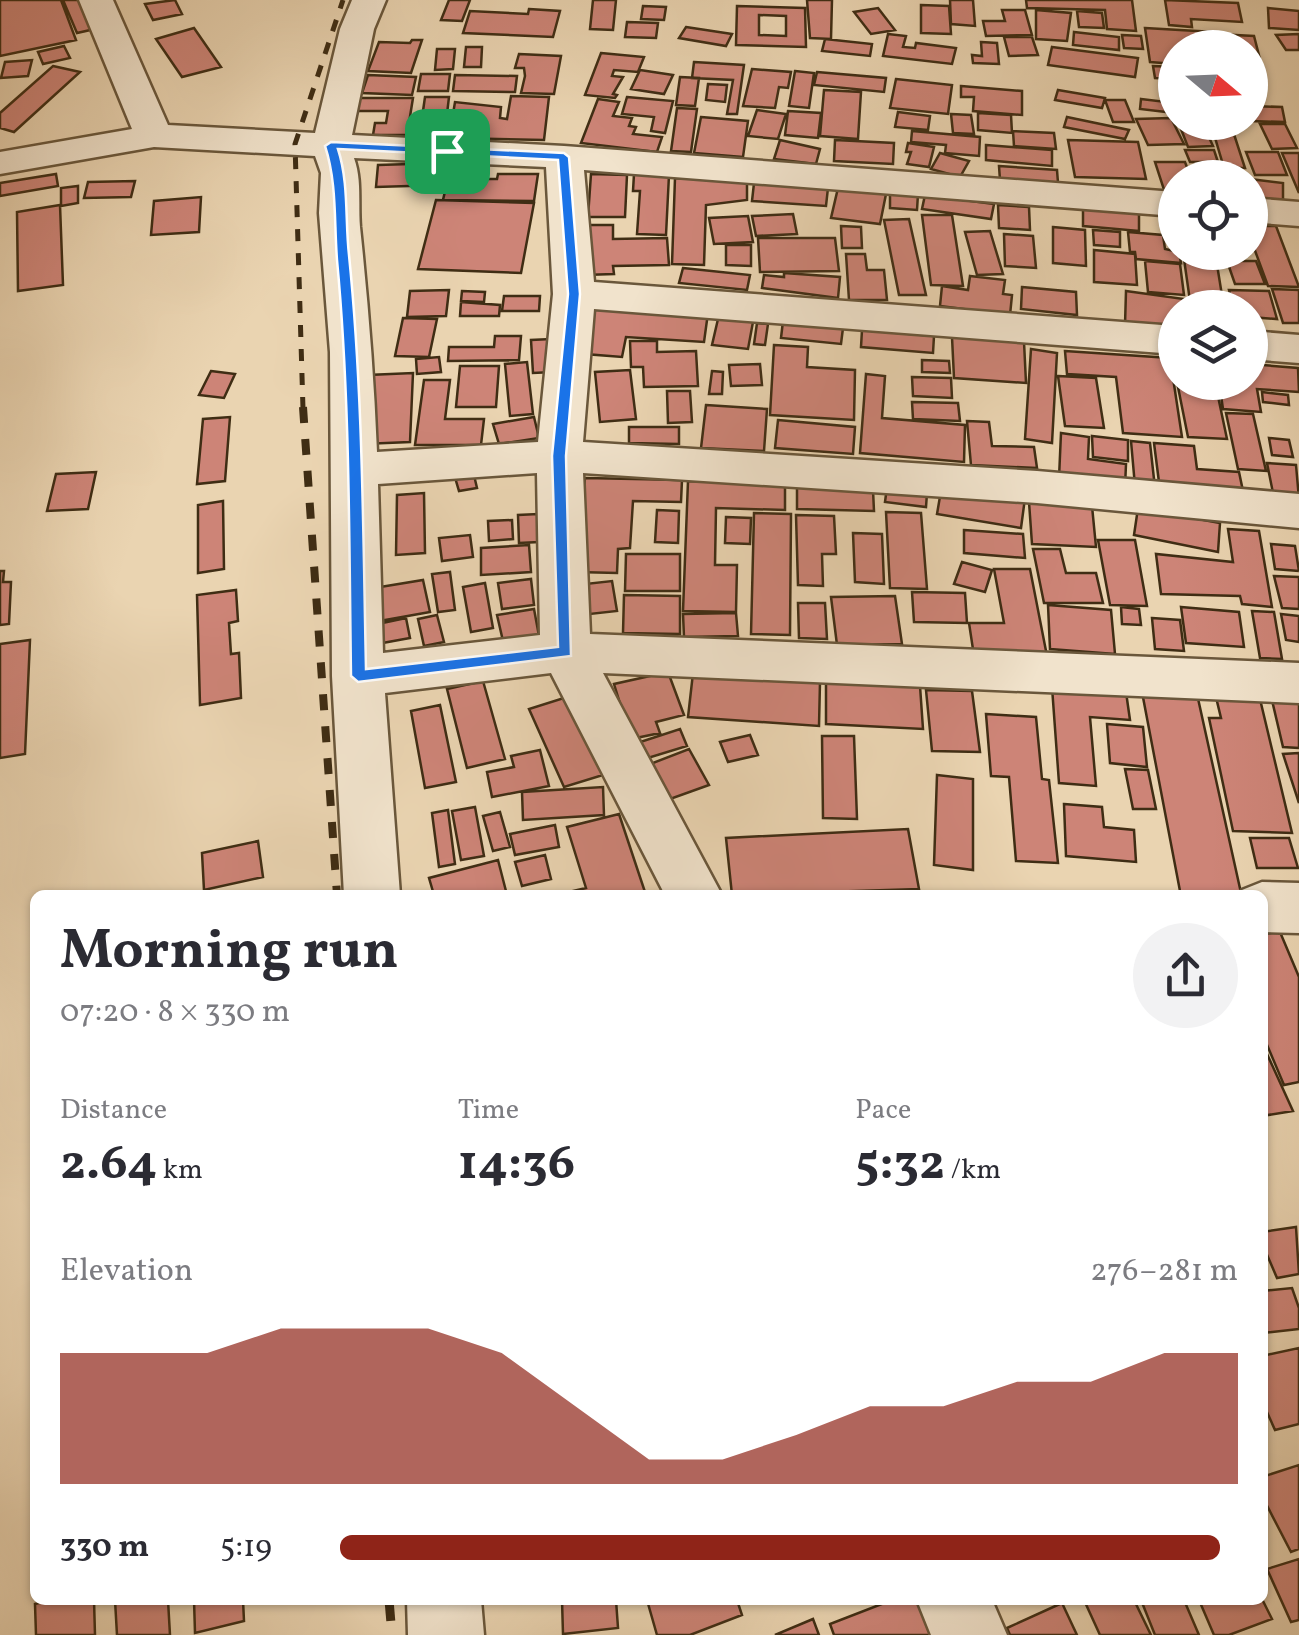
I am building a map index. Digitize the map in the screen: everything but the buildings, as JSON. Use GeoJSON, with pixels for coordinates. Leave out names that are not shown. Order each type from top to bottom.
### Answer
{"type":"FeatureCollection","features":[{"type":"Feature","properties":{"kind":"street"},"geometry":{"type":"LineString","coordinates":[[96,0],[154,136]]}},
{"type":"Feature","properties":{"kind":"street"},"geometry":{"type":"LineString","coordinates":[[370,0],[357,29],[331,146],[340,174],[339,213],[352,352],[358,676],[372,890]]}},
{"type":"Feature","properties":{"kind":"street"},"geometry":{"type":"LineString","coordinates":[[0,163],[154,136],[564,157],[1158,203]]}},
{"type":"Feature","properties":{"kind":"street"},"geometry":{"type":"LineString","coordinates":[[564,157],[574,294],[559,456],[566,652],[691,890]]}},
{"type":"Feature","properties":{"kind":"street"},"geometry":{"type":"LineString","coordinates":[[1268,211],[1299,214]]}},
{"type":"Feature","properties":{"kind":"street"},"geometry":{"type":"LineString","coordinates":[[574,294],[1158,339]]}},
{"type":"Feature","properties":{"kind":"street"},"geometry":{"type":"LineString","coordinates":[[1268,346],[1299,349]]}},
{"type":"Feature","properties":{"kind":"street"},"geometry":{"type":"LineString","coordinates":[[354,470],[559,456],[1037,486],[1299,511]]}},
{"type":"Feature","properties":{"kind":"street"},"geometry":{"type":"LineString","coordinates":[[358,676],[566,652],[1299,684]]}},
{"type":"Feature","properties":{"kind":"street"},"geometry":{"type":"LineString","coordinates":[[1268,907],[1299,908]]}},
{"type":"Feature","properties":{"kind":"street"},"geometry":{"type":"LineString","coordinates":[[444,1605],[446,1635]]}},
{"type":"Feature","properties":{"kind":"street"},"geometry":{"type":"LineString","coordinates":[[956,1605],[969,1635]]}},
{"type":"Feature","properties":{"kind":"railway"},"geometry":{"type":"LineString","coordinates":[[303,409],[295,144],[343,0]]}},
{"type":"Feature","properties":{"kind":"railway"},"geometry":{"type":"LineString","coordinates":[[303,407],[337,890]]}},
{"type":"Feature","properties":{"kind":"railway"},"geometry":{"type":"LineString","coordinates":[[389,1605],[392,1635]]}},
{"type":"Feature","properties":{"kind":"route"},"geometry":{"type":"LineString","coordinates":[[331,146],[447,151],[564,157],[574,294],[559,456],[566,652],[358,676],[352,352],[339,213],[340,174],[331,146]]}}]}
